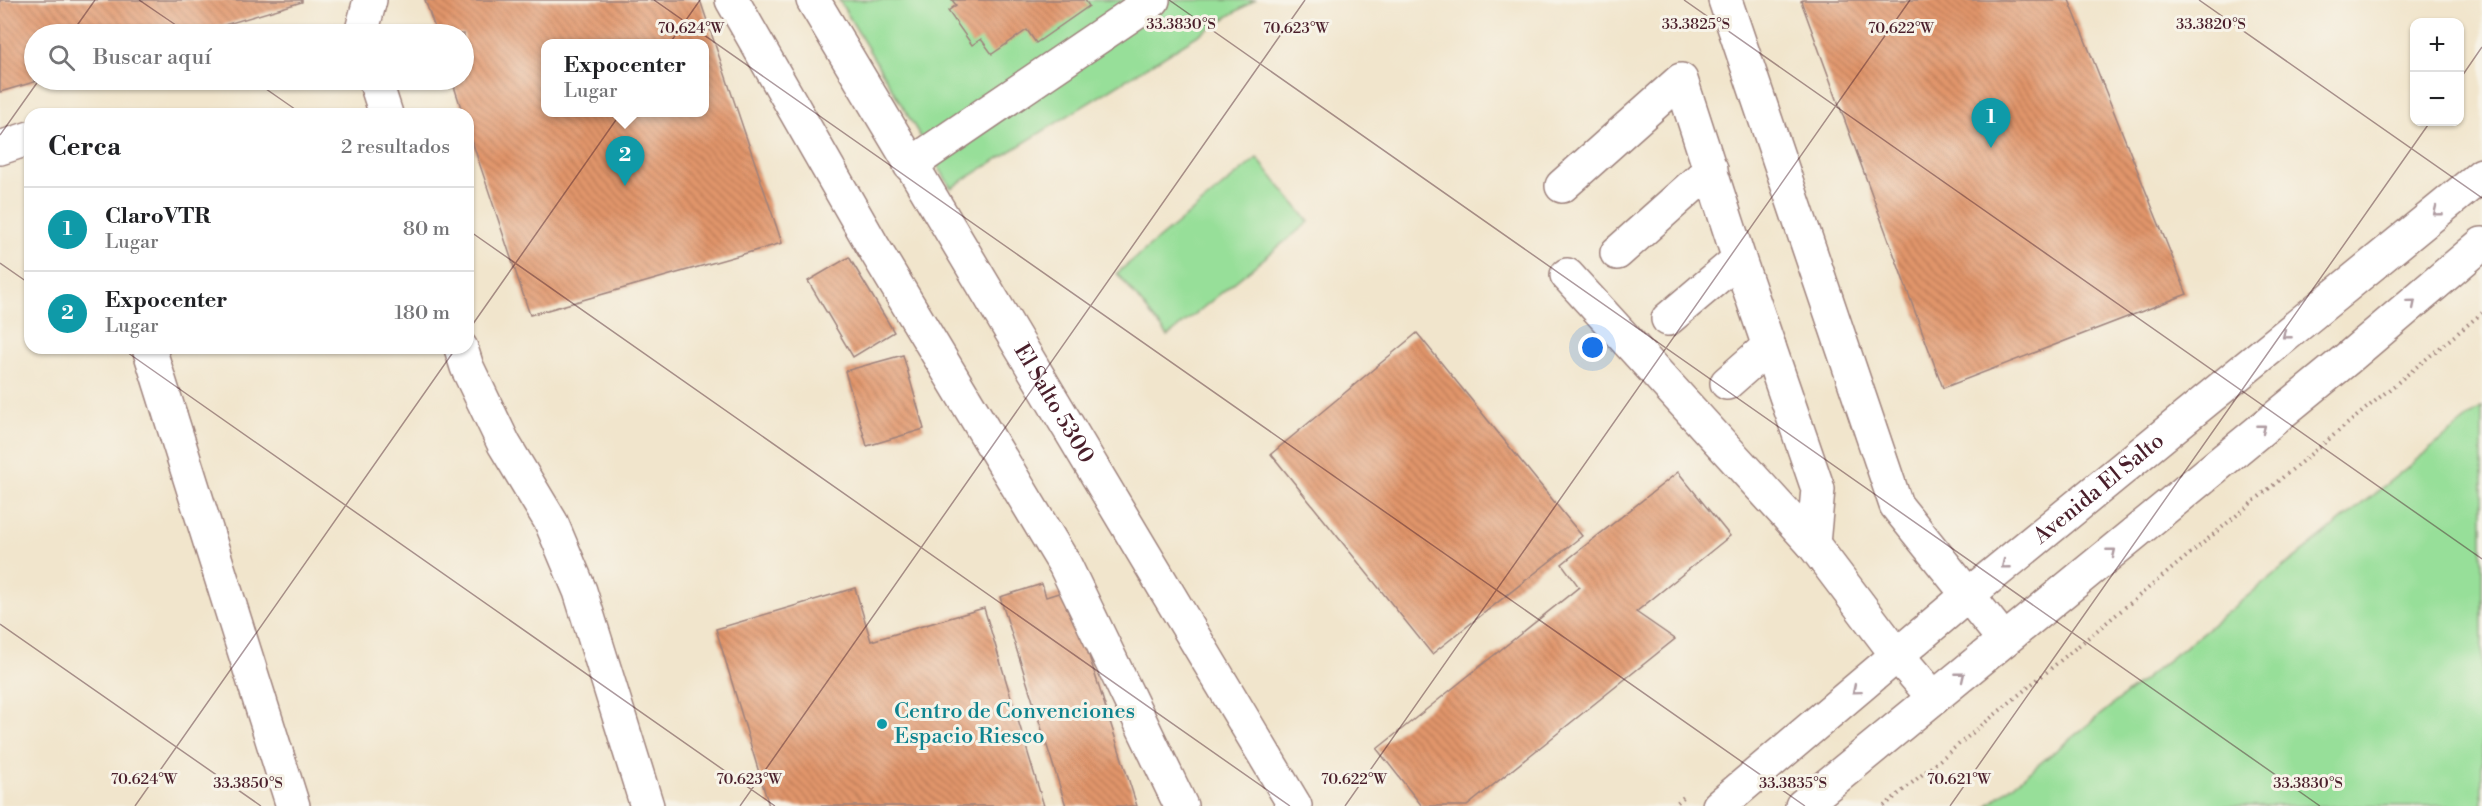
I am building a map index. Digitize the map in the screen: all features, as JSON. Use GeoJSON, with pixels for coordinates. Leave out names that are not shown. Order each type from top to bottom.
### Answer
{"type":"FeatureCollection","features":[{"type":"Feature","properties":{"kind":"main road"},"geometry":{"type":"LineString","coordinates":[[364,24],[370,0]]}},
{"type":"Feature","properties":{"kind":"main road"},"geometry":{"type":"LineString","coordinates":[[732,0],[871,243],[1065,565],[1181,806]]}},
{"type":"Feature","properties":{"kind":"main road","name":"El Salto 5300"},"geometry":{"type":"LineString","coordinates":[[813,0],[1295,806]]}},
{"type":"Feature","properties":{"kind":"main road"},"geometry":{"type":"LineString","coordinates":[[910,165],[1153,0]]}},
{"type":"Feature","properties":{"kind":"main road"},"geometry":{"type":"LineString","coordinates":[[1725,0],[1896,504],[2004,640]]}},
{"type":"Feature","properties":{"kind":"main road"},"geometry":{"type":"LineString","coordinates":[[1562,186],[1681,80],[1739,259],[1818,489],[1813,544]]}},
{"type":"Feature","properties":{"kind":"main road"},"geometry":{"type":"LineString","coordinates":[[378,90],[384,108]]}},
{"type":"Feature","properties":{"kind":"main road"},"geometry":{"type":"LineString","coordinates":[[0,148],[24,140]]}},
{"type":"Feature","properties":{"kind":"main road"},"geometry":{"type":"LineString","coordinates":[[1617,253],[1711,169]]}},
{"type":"Feature","properties":{"kind":"main road","name":"Avenida El Salto"},"geometry":{"type":"LineString","coordinates":[[1719,806],[1968,595],[2482,175]]}},
{"type":"Feature","properties":{"kind":"main road"},"geometry":{"type":"LineString","coordinates":[[1802,806],[2347,359],[2482,244]]}},
{"type":"Feature","properties":{"kind":"main road"},"geometry":{"type":"LineString","coordinates":[[1668,319],[1739,259]]}},
{"type":"Feature","properties":{"kind":"main road"},"geometry":{"type":"LineString","coordinates":[[1568,275],[1813,544],[1934,698]]}},
{"type":"Feature","properties":{"kind":"main road"},"geometry":{"type":"LineString","coordinates":[[1727,383],[1769,346]]}},
{"type":"Feature","properties":{"kind":"main road"},"geometry":{"type":"LineString","coordinates":[[151,354],[293,806]]}},
{"type":"Feature","properties":{"kind":"main road"},"geometry":{"type":"LineString","coordinates":[[463,354],[467,368],[504,444],[551,522],[580,591],[647,806]]}},
{"type":"Feature","properties":{"kind":"path"},"geometry":{"type":"LineString","coordinates":[[1884,806],[2482,313]]}},
{"type":"Feature","properties":{"kind":"green space"},"geometry":{"type":"Polygon","coordinates":[[[839,0],[1255,0],[951,188],[839,0]]]}},
{"type":"Feature","properties":{"kind":"green space"},"geometry":{"type":"Polygon","coordinates":[[[1257,158],[1309,222],[1168,336],[1117,273],[1257,158]]]}},
{"type":"Feature","properties":{"kind":"green space"},"geometry":{"type":"Polygon","coordinates":[[[2482,407],[2482,806],[1987,806],[2482,407]]]}},
{"type":"Feature","properties":{"kind":"building"},"geometry":{"type":"Polygon","coordinates":[[[0,0],[302,0],[302,2],[228,24],[24,24],[24,85],[0,92],[0,0]]]}},
{"type":"Feature","properties":{"kind":"building"},"geometry":{"type":"Polygon","coordinates":[[[425,0],[700,0],[782,243],[530,315],[474,147],[474,108],[461,108],[455,90],[474,90],[474,24],[433,24],[425,0]]]}},
{"type":"Feature","properties":{"kind":"building"},"geometry":{"type":"Polygon","coordinates":[[[952,0],[1085,0],[1089,6],[1036,43],[1027,30],[992,54],[981,39],[972,45],[948,11],[956,5],[952,0]]]}},
{"type":"Feature","properties":{"kind":"building"},"geometry":{"type":"Polygon","coordinates":[[[2069,0],[2187,294],[1943,388],[1801,1],[2069,0]]]}},
{"type":"Feature","properties":{"kind":"building"},"geometry":{"type":"Polygon","coordinates":[[[849,257],[894,332],[853,357],[808,281],[849,257]]]}},
{"type":"Feature","properties":{"kind":"building"},"geometry":{"type":"Polygon","coordinates":[[[1417,333],[1582,536],[1432,654],[1271,454],[1417,333]]]}},
{"type":"Feature","properties":{"kind":"building"},"geometry":{"type":"Polygon","coordinates":[[[903,355],[924,429],[867,446],[845,371],[903,355]]]}},
{"type":"Feature","properties":{"kind":"building"},"geometry":{"type":"Polygon","coordinates":[[[1678,472],[1730,536],[1636,612],[1675,639],[1467,806],[1422,806],[1377,749],[1579,587],[1562,564],[1678,472]]]}},
{"type":"Feature","properties":{"kind":"building"},"geometry":{"type":"Polygon","coordinates":[[[1042,584],[1046,597],[1068,590],[1137,806],[1066,806],[1000,597],[1042,584]]]}},
{"type":"Feature","properties":{"kind":"building","name":"Centro de Convenciones Espacio Riesco"},"geometry":{"type":"Polygon","coordinates":[[[855,588],[871,641],[984,608],[1044,806],[769,806],[716,629],[855,588]]]}},
{"type":"Feature","properties":{"kind":"place","name":"ClaroVTR"},"geometry":{"type":"Point","coordinates":[1991,148]}},
{"type":"Feature","properties":{"kind":"place","name":"Expocenter"},"geometry":{"type":"Point","coordinates":[625,186]}},
{"type":"Feature","properties":{"kind":"place","name":"Centro de Convenciones Espacio Riesco"},"geometry":{"type":"Point","coordinates":[882,724]}}]}
